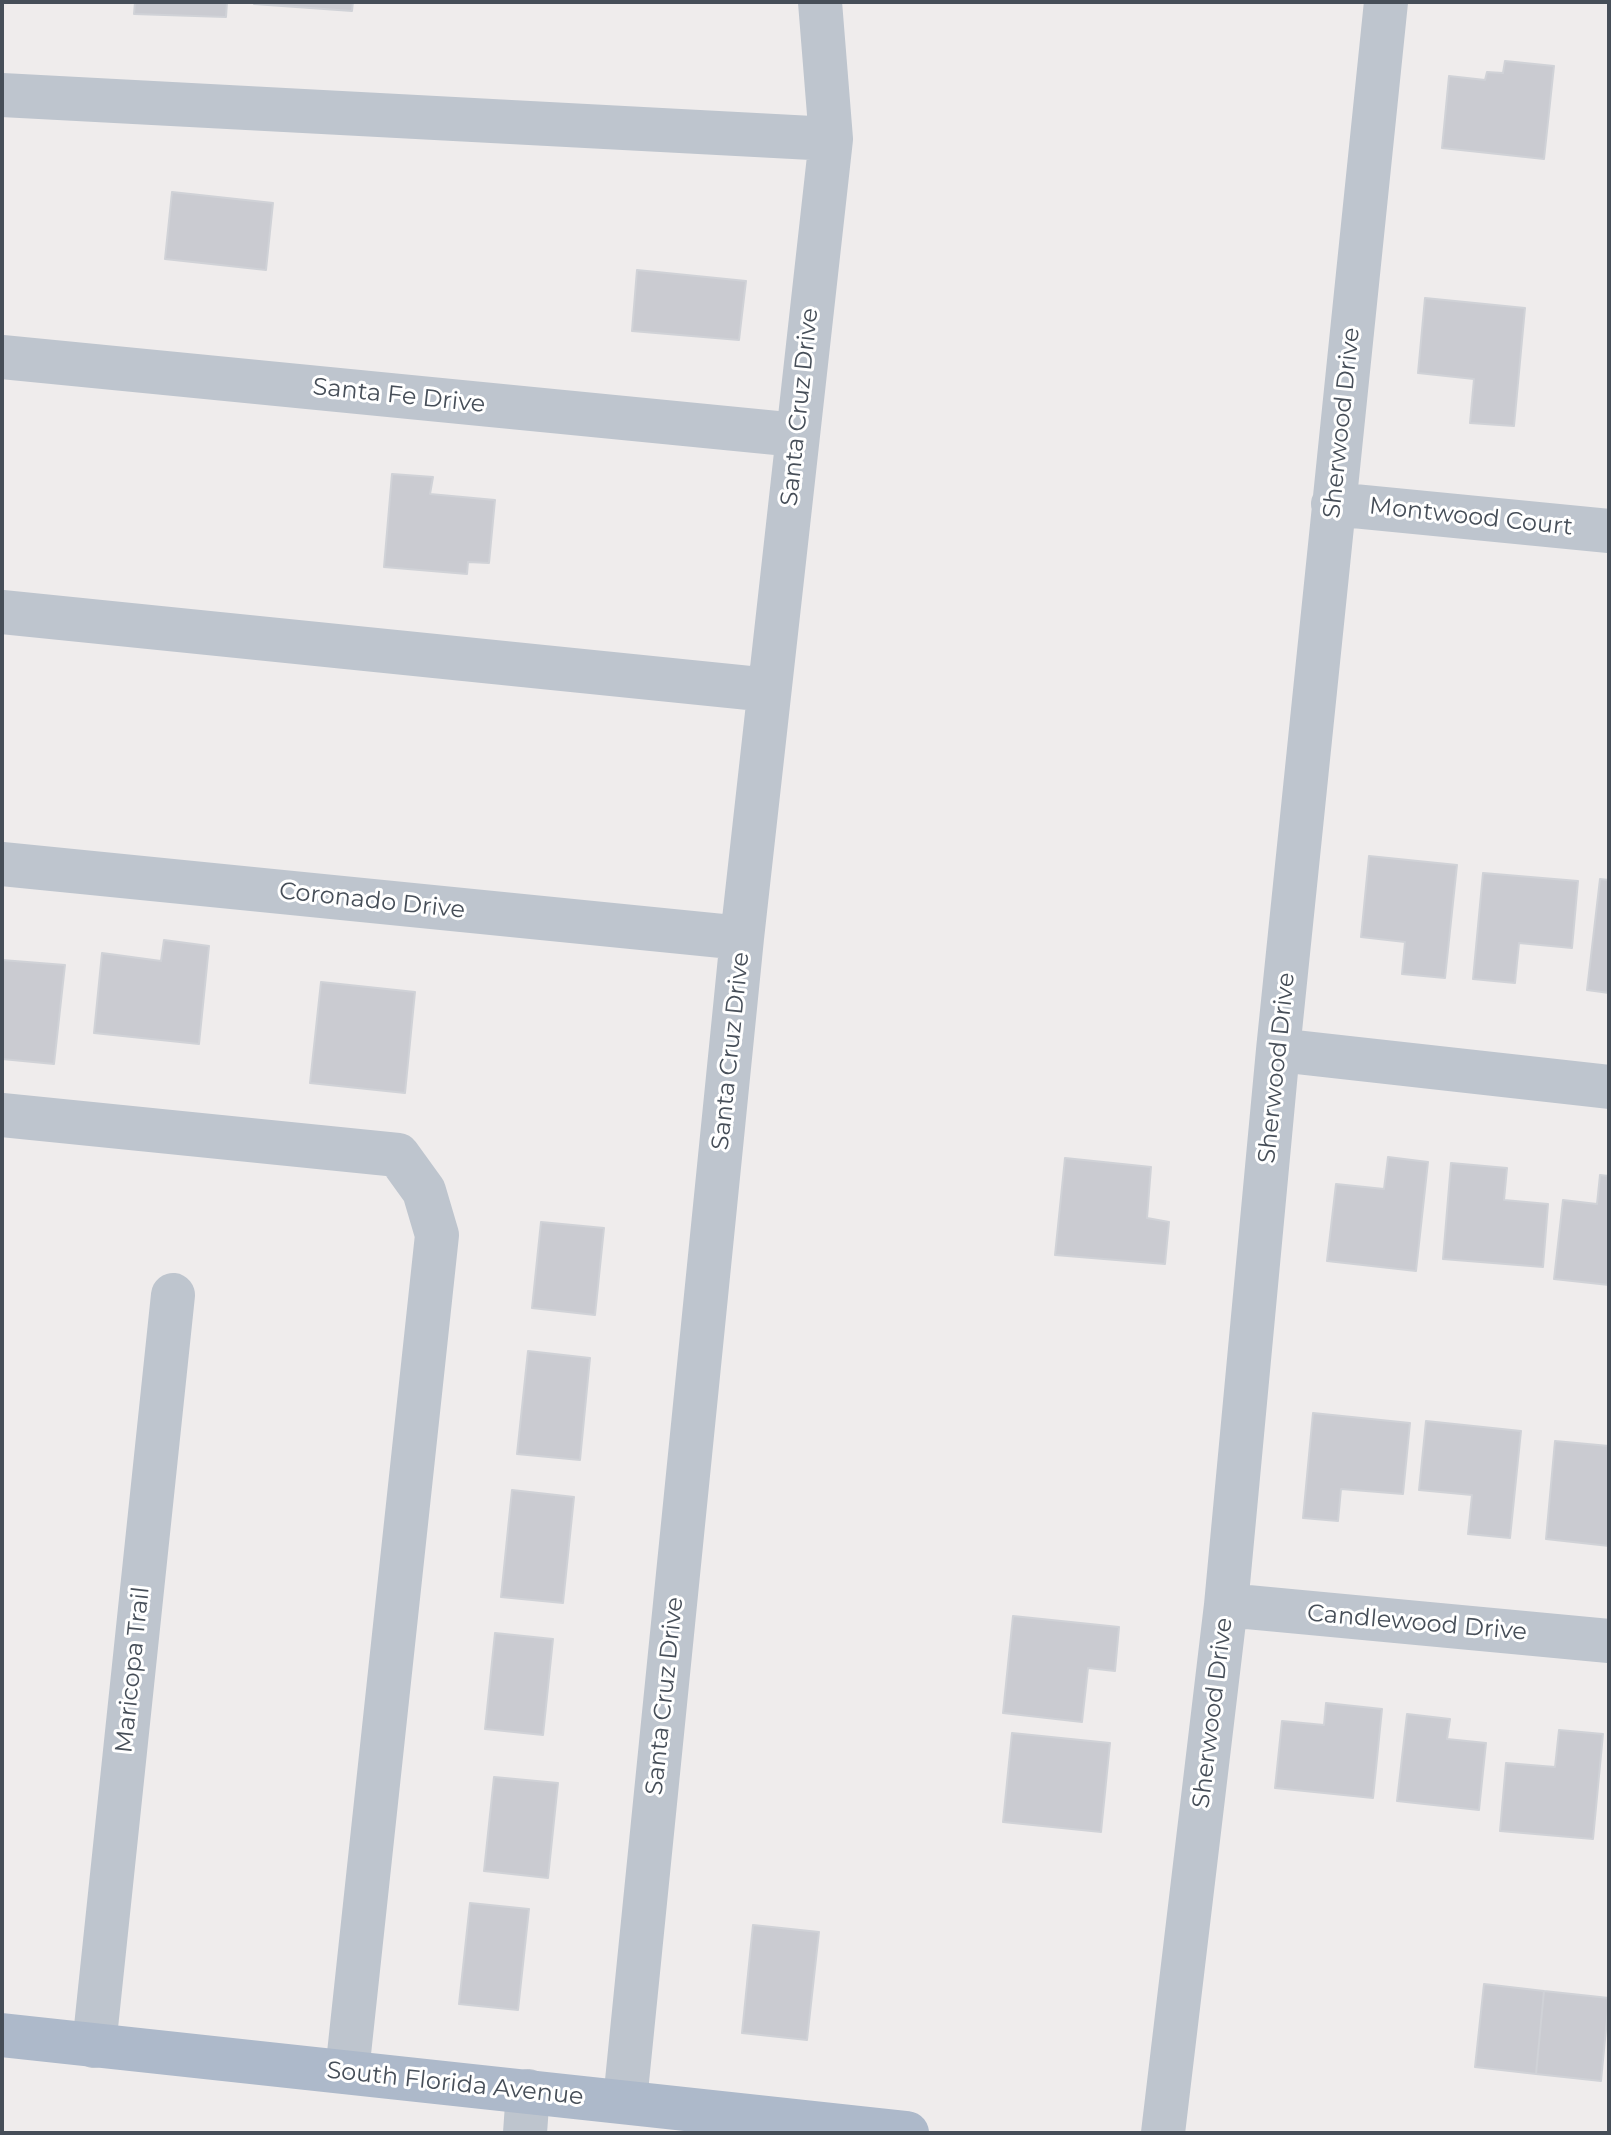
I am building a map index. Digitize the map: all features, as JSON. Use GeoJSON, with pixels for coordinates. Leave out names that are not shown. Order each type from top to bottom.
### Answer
{"type":"FeatureCollection","features":[{"type":"Feature","properties":{"kind":"main road","name":"South Florida Avenue"},"geometry":{"type":"LineString","coordinates":[[2,2035],[347,2072],[526,2112],[625,2101],[907,2133]]}},
{"type":"Feature","properties":{"kind":"street","name":"Santa Cruz Drive"},"geometry":{"type":"LineString","coordinates":[[625,2101],[742,938],[831,139],[820,2]]}},
{"type":"Feature","properties":{"kind":"street","name":"Sherwood Drive"},"geometry":{"type":"LineString","coordinates":[[1163,2133],[1226,1605],[1278,1050],[1386,2]]}},
{"type":"Feature","properties":{"kind":"street"},"geometry":{"type":"LineString","coordinates":[[2,95],[831,139]]}},
{"type":"Feature","properties":{"kind":"street","name":"Santa Fe Drive"},"geometry":{"type":"LineString","coordinates":[[2,357],[797,435]]}},
{"type":"Feature","properties":{"kind":"street","name":"Montwood Court"},"geometry":{"type":"LineString","coordinates":[[1333,504],[1609,531]]}},
{"type":"Feature","properties":{"kind":"street"},"geometry":{"type":"LineString","coordinates":[[2,612],[769,690]]}},
{"type":"Feature","properties":{"kind":"street","name":"Coronado Drive"},"geometry":{"type":"LineString","coordinates":[[2,864],[742,938]]}},
{"type":"Feature","properties":{"kind":"street"},"geometry":{"type":"LineString","coordinates":[[1278,1050],[1609,1087]]}},
{"type":"Feature","properties":{"kind":"street"},"geometry":{"type":"LineString","coordinates":[[2,1115],[398,1155],[424,1191],[437,1235],[347,2072]]}},
{"type":"Feature","properties":{"kind":"street","name":"Maricopa Trail"},"geometry":{"type":"LineString","coordinates":[[94,2046],[173,1295]]}},
{"type":"Feature","properties":{"kind":"street","name":"Candlewood Drive"},"geometry":{"type":"LineString","coordinates":[[1226,1605],[1609,1641]]}},
{"type":"Feature","properties":{"kind":"building"},"geometry":{"type":"Polygon","coordinates":[[[135,2],[227,2],[226,17],[134,14],[135,2]]]}},
{"type":"Feature","properties":{"kind":"building"},"geometry":{"type":"Polygon","coordinates":[[[255,2],[353,2],[352,11],[255,2]]]}},
{"type":"Feature","properties":{"kind":"building"},"geometry":{"type":"Polygon","coordinates":[[[1505,61],[1554,66],[1544,159],[1442,148],[1449,76],[1485,80],[1487,72],[1503,73],[1505,61]]]}},
{"type":"Feature","properties":{"kind":"building"},"geometry":{"type":"Polygon","coordinates":[[[172,192],[273,203],[266,270],[165,259],[172,192]]]}},
{"type":"Feature","properties":{"kind":"building"},"geometry":{"type":"Polygon","coordinates":[[[637,270],[746,281],[739,340],[632,331],[637,270]]]}},
{"type":"Feature","properties":{"kind":"building"},"geometry":{"type":"Polygon","coordinates":[[[1425,298],[1525,308],[1514,426],[1470,423],[1474,379],[1418,373],[1425,298]]]}},
{"type":"Feature","properties":{"kind":"building"},"geometry":{"type":"Polygon","coordinates":[[[392,474],[433,477],[430,494],[495,500],[489,563],[468,562],[467,574],[384,567],[392,474]]]}},
{"type":"Feature","properties":{"kind":"building"},"geometry":{"type":"Polygon","coordinates":[[[1369,856],[1457,865],[1445,978],[1402,974],[1405,942],[1361,937],[1369,856]]]}},
{"type":"Feature","properties":{"kind":"building"},"geometry":{"type":"Polygon","coordinates":[[[1483,873],[1578,881],[1572,948],[1519,943],[1515,983],[1473,979],[1483,873]]]}},
{"type":"Feature","properties":{"kind":"building"},"geometry":{"type":"Polygon","coordinates":[[[1600,879],[1609,880],[1609,993],[1587,990],[1600,879]]]}},
{"type":"Feature","properties":{"kind":"building"},"geometry":{"type":"Polygon","coordinates":[[[164,940],[209,946],[199,1044],[94,1033],[102,953],[161,961],[164,940]]]}},
{"type":"Feature","properties":{"kind":"building"},"geometry":{"type":"Polygon","coordinates":[[[2,960],[65,965],[54,1064],[2,1059],[2,960]]]}},
{"type":"Feature","properties":{"kind":"building"},"geometry":{"type":"Polygon","coordinates":[[[321,982],[415,992],[405,1093],[310,1083],[321,982]]]}},
{"type":"Feature","properties":{"kind":"building"},"geometry":{"type":"Polygon","coordinates":[[[1388,1157],[1428,1162],[1416,1271],[1327,1261],[1336,1184],[1384,1189],[1388,1157]]]}},
{"type":"Feature","properties":{"kind":"building"},"geometry":{"type":"Polygon","coordinates":[[[1065,1158],[1151,1167],[1147,1218],[1169,1222],[1165,1264],[1055,1255],[1065,1158]]]}},
{"type":"Feature","properties":{"kind":"building"},"geometry":{"type":"Polygon","coordinates":[[[1451,1163],[1507,1168],[1504,1200],[1548,1204],[1543,1267],[1443,1259],[1451,1163]]]}},
{"type":"Feature","properties":{"kind":"building"},"geometry":{"type":"Polygon","coordinates":[[[1600,1175],[1609,1176],[1609,1285],[1554,1279],[1563,1200],[1597,1204],[1600,1175]]]}},
{"type":"Feature","properties":{"kind":"building"},"geometry":{"type":"Polygon","coordinates":[[[541,1222],[604,1228],[595,1315],[532,1308],[541,1222]]]}},
{"type":"Feature","properties":{"kind":"building"},"geometry":{"type":"Polygon","coordinates":[[[528,1351],[590,1358],[580,1460],[517,1454],[528,1351]]]}},
{"type":"Feature","properties":{"kind":"building"},"geometry":{"type":"Polygon","coordinates":[[[1313,1413],[1410,1423],[1403,1494],[1341,1489],[1338,1521],[1303,1518],[1313,1413]]]}},
{"type":"Feature","properties":{"kind":"building"},"geometry":{"type":"Polygon","coordinates":[[[1426,1421],[1521,1431],[1510,1538],[1468,1534],[1472,1495],[1419,1490],[1426,1421]]]}},
{"type":"Feature","properties":{"kind":"building"},"geometry":{"type":"Polygon","coordinates":[[[1555,1441],[1609,1446],[1609,1546],[1546,1539],[1555,1441]]]}},
{"type":"Feature","properties":{"kind":"building"},"geometry":{"type":"Polygon","coordinates":[[[512,1490],[574,1497],[563,1603],[501,1597],[512,1490]]]}},
{"type":"Feature","properties":{"kind":"building"},"geometry":{"type":"Polygon","coordinates":[[[1013,1616],[1119,1627],[1115,1671],[1088,1668],[1082,1722],[1003,1713],[1013,1616]]]}},
{"type":"Feature","properties":{"kind":"building"},"geometry":{"type":"Polygon","coordinates":[[[495,1633],[553,1639],[543,1735],[485,1729],[495,1633]]]}},
{"type":"Feature","properties":{"kind":"building"},"geometry":{"type":"Polygon","coordinates":[[[1326,1703],[1382,1709],[1373,1798],[1275,1788],[1282,1721],[1324,1725],[1326,1703]]]}},
{"type":"Feature","properties":{"kind":"building"},"geometry":{"type":"Polygon","coordinates":[[[1407,1714],[1450,1719],[1447,1739],[1486,1743],[1479,1810],[1397,1801],[1407,1714]]]}},
{"type":"Feature","properties":{"kind":"building"},"geometry":{"type":"Polygon","coordinates":[[[1559,1730],[1603,1734],[1593,1839],[1500,1831],[1506,1763],[1555,1767],[1559,1730]]]}},
{"type":"Feature","properties":{"kind":"building"},"geometry":{"type":"Polygon","coordinates":[[[1012,1733],[1110,1743],[1101,1832],[1003,1822],[1012,1733]]]}},
{"type":"Feature","properties":{"kind":"building"},"geometry":{"type":"Polygon","coordinates":[[[494,1777],[558,1783],[548,1878],[484,1871],[494,1777]]]}},
{"type":"Feature","properties":{"kind":"building"},"geometry":{"type":"Polygon","coordinates":[[[470,1903],[529,1909],[518,2010],[459,2004],[470,1903]]]}},
{"type":"Feature","properties":{"kind":"building"},"geometry":{"type":"Polygon","coordinates":[[[753,1925],[819,1932],[807,2040],[742,2033],[753,1925]]]}},
{"type":"Feature","properties":{"kind":"building"},"geometry":{"type":"Polygon","coordinates":[[[1484,1984],[1544,1991],[1536,2074],[1475,2067],[1484,1984]]]}},
{"type":"Feature","properties":{"kind":"building"},"geometry":{"type":"Polygon","coordinates":[[[1544,1991],[1609,1998],[1601,2081],[1536,2074],[1544,1991]]]}}]}
